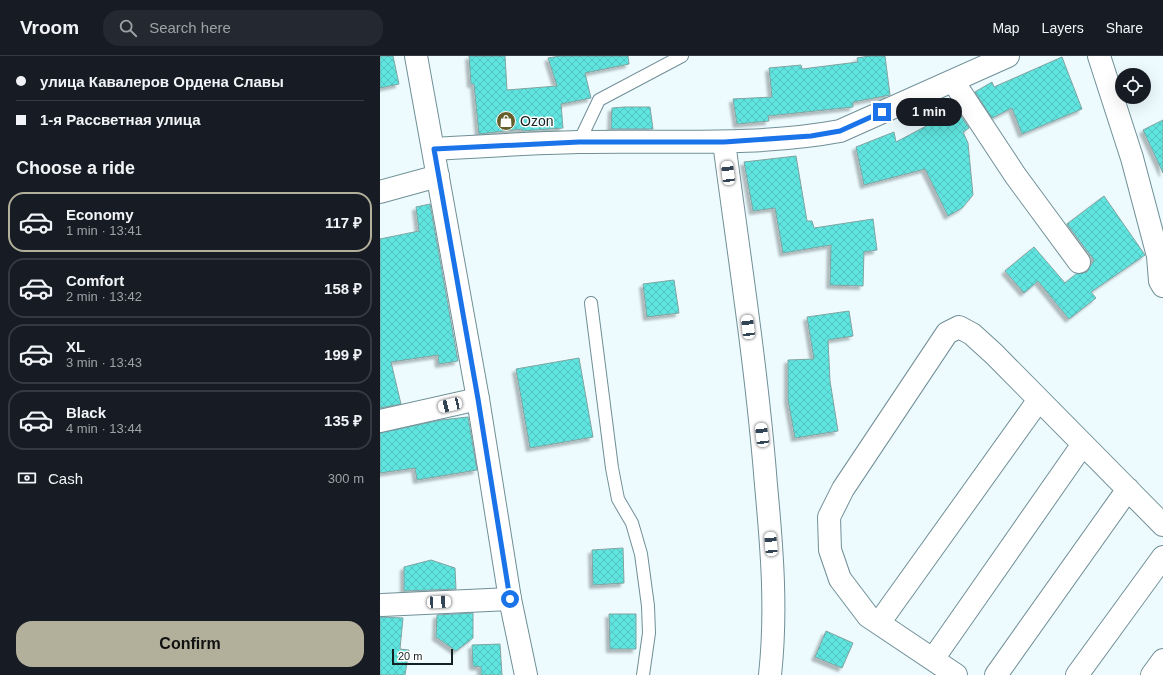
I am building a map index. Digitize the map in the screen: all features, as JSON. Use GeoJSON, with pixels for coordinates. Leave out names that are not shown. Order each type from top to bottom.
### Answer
{"type":"FeatureCollection","features":[{"type":"Feature","properties":{"kind":"street"},"geometry":{"type":"LineString","coordinates":[[416,56],[478,399],[510,599],[526,675]]}},
{"type":"Feature","properties":{"kind":"street"},"geometry":{"type":"LineString","coordinates":[[434,149],[579,142],[724,142],[811,136],[840,131],[954,82],[1008,56]]}},
{"type":"Feature","properties":{"kind":"street"},"geometry":{"type":"LineString","coordinates":[[1099,56],[1132,158],[1158,256],[1162,282]]}},
{"type":"Feature","properties":{"kind":"street"},"geometry":{"type":"LineString","coordinates":[[954,82],[1015,174],[1079,262]]}},
{"type":"Feature","properties":{"kind":"street"},"geometry":{"type":"LineString","coordinates":[[724,142],[764,451],[773,560],[774,635],[770,675]]}},
{"type":"Feature","properties":{"kind":"street"},"geometry":{"type":"LineString","coordinates":[[380,192],[438,176]]}},
{"type":"Feature","properties":{"kind":"street"},"geometry":{"type":"LineString","coordinates":[[956,675],[868,616],[840,580],[830,550],[829,517],[843,489],[947,333],[959,327],[972,334],[994,354],[1038,401],[1163,525]]}},
{"type":"Feature","properties":{"kind":"street"},"geometry":{"type":"LineString","coordinates":[[380,421],[478,399]]}},
{"type":"Feature","properties":{"kind":"street"},"geometry":{"type":"LineString","coordinates":[[879,623],[1038,401]]}},
{"type":"Feature","properties":{"kind":"street"},"geometry":{"type":"LineString","coordinates":[[933,659],[1083,444]]}},
{"type":"Feature","properties":{"kind":"street"},"geometry":{"type":"LineString","coordinates":[[996,675],[1128,489]]}},
{"type":"Feature","properties":{"kind":"street"},"geometry":{"type":"LineString","coordinates":[[1077,675],[1163,557]]}},
{"type":"Feature","properties":{"kind":"street"},"geometry":{"type":"LineString","coordinates":[[382,605],[510,599]]}},
{"type":"Feature","properties":{"kind":"street"},"geometry":{"type":"LineString","coordinates":[[1152,675],[1163,660]]}},
{"type":"Feature","properties":{"kind":"lane"},"geometry":{"type":"LineString","coordinates":[[579,142],[599,100],[682,56]]}},
{"type":"Feature","properties":{"kind":"lane"},"geometry":{"type":"LineString","coordinates":[[591,303],[612,468],[618,499],[632,523],[641,554],[648,606],[649,634],[643,675]]}},
{"type":"Feature","properties":{"kind":"building"},"geometry":{"type":"Polygon","coordinates":[[[380,56],[393,56],[399,84],[380,88],[380,56]]]}},
{"type":"Feature","properties":{"kind":"building"},"geometry":{"type":"Polygon","coordinates":[[[469,56],[505,56],[507,90],[557,86],[548,58],[560,56],[628,56],[629,64],[585,73],[591,98],[561,104],[563,128],[522,131],[522,129],[479,134],[474,84],[471,84],[469,56]]]}},
{"type":"Feature","properties":{"kind":"building"},"geometry":{"type":"Polygon","coordinates":[[[885,56],[890,95],[853,102],[853,107],[768,116],[769,121],[737,124],[733,99],[772,97],[769,68],[801,65],[802,69],[858,62],[857,58],[885,56]]]}},
{"type":"Feature","properties":{"kind":"building"},"geometry":{"type":"Polygon","coordinates":[[[1062,57],[1082,109],[1022,134],[1012,108],[992,118],[975,92],[992,82],[994,87],[1062,57]]]}},
{"type":"Feature","properties":{"kind":"building"},"geometry":{"type":"Polygon","coordinates":[[[650,107],[653,129],[611,129],[612,108],[650,107]]]}},
{"type":"Feature","properties":{"kind":"building"},"geometry":{"type":"Polygon","coordinates":[[[957,110],[969,128],[963,132],[968,143],[973,195],[962,208],[948,216],[925,169],[864,185],[856,147],[894,132],[896,142],[957,110]]]}},
{"type":"Feature","properties":{"kind":"building"},"geometry":{"type":"Polygon","coordinates":[[[1163,120],[1163,173],[1143,130],[1163,120]]]}},
{"type":"Feature","properties":{"kind":"building"},"geometry":{"type":"Polygon","coordinates":[[[796,156],[807,221],[812,221],[814,228],[873,219],[877,250],[864,252],[863,286],[830,285],[831,245],[783,253],[775,208],[753,211],[744,162],[796,156]]]}},
{"type":"Feature","properties":{"kind":"building"},"geometry":{"type":"Polygon","coordinates":[[[1104,196],[1145,255],[1091,292],[1096,298],[1069,319],[1038,281],[1024,293],[1005,271],[1034,247],[1065,283],[1076,274],[1087,272],[1094,260],[1067,224],[1104,196]]]}},
{"type":"Feature","properties":{"kind":"building"},"geometry":{"type":"Polygon","coordinates":[[[430,204],[458,361],[439,364],[438,355],[391,362],[401,404],[380,408],[380,239],[419,231],[416,207],[430,204]]]}},
{"type":"Feature","properties":{"kind":"building"},"geometry":{"type":"Polygon","coordinates":[[[674,280],[679,313],[647,317],[643,284],[674,280]]]}},
{"type":"Feature","properties":{"kind":"building"},"geometry":{"type":"Polygon","coordinates":[[[849,311],[853,336],[828,340],[830,381],[838,431],[795,438],[788,400],[788,360],[814,359],[807,317],[849,311]]]}},
{"type":"Feature","properties":{"kind":"building"},"geometry":{"type":"Polygon","coordinates":[[[579,358],[593,437],[530,448],[516,369],[579,358]]]}},
{"type":"Feature","properties":{"kind":"building"},"geometry":{"type":"Polygon","coordinates":[[[468,417],[477,470],[417,480],[415,468],[380,473],[380,433],[441,420],[468,417]]]}},
{"type":"Feature","properties":{"kind":"building"},"geometry":{"type":"Polygon","coordinates":[[[623,548],[624,583],[593,585],[592,550],[623,548]]]}},
{"type":"Feature","properties":{"kind":"building"},"geometry":{"type":"Polygon","coordinates":[[[431,560],[455,568],[456,589],[404,591],[404,567],[431,560]]]}},
{"type":"Feature","properties":{"kind":"building"},"geometry":{"type":"Polygon","coordinates":[[[473,613],[473,638],[456,651],[436,637],[437,615],[473,613]]]}},
{"type":"Feature","properties":{"kind":"building"},"geometry":{"type":"Polygon","coordinates":[[[609,614],[636,614],[636,649],[610,649],[609,614]]]}},
{"type":"Feature","properties":{"kind":"building"},"geometry":{"type":"Polygon","coordinates":[[[380,617],[403,618],[400,649],[409,650],[405,675],[380,675],[380,617]]]}},
{"type":"Feature","properties":{"kind":"building"},"geometry":{"type":"Polygon","coordinates":[[[826,631],[853,643],[842,668],[815,657],[826,631]]]}},
{"type":"Feature","properties":{"kind":"building"},"geometry":{"type":"Polygon","coordinates":[[[500,644],[502,675],[481,675],[481,667],[473,666],[472,645],[500,644]]]}},
{"type":"Feature","properties":{"kind":"place","name":"Ozon"},"geometry":{"type":"Point","coordinates":[506,121]}},
{"type":"Feature","properties":{"kind":"route"},"geometry":{"type":"LineString","coordinates":[[510,599],[478,399],[434,149],[579,142],[724,142],[811,136],[840,131],[882,112]]}}]}
